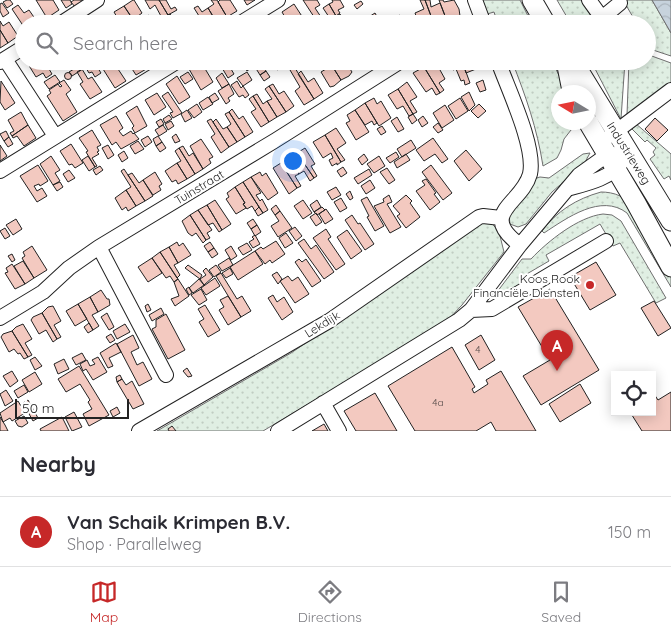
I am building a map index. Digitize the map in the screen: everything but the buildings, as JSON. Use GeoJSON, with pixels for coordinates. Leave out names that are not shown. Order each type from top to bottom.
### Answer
{"type":"FeatureCollection","features":[{"type":"Feature","properties":{"kind":"street"},"geometry":{"type":"LineString","coordinates":[[74,15],[97,0]]}},
{"type":"Feature","properties":{"kind":"street"},"geometry":{"type":"LineString","coordinates":[[254,15],[278,0]]}},
{"type":"Feature","properties":{"kind":"street"},"geometry":{"type":"LineString","coordinates":[[475,0],[479,15]]}},
{"type":"Feature","properties":{"kind":"street"},"geometry":{"type":"LineString","coordinates":[[532,0],[541,15]]}},
{"type":"Feature","properties":{"kind":"street"},"geometry":{"type":"LineString","coordinates":[[589,0],[600,15]]}},
{"type":"Feature","properties":{"kind":"street"},"geometry":{"type":"LineString","coordinates":[[606,15],[620,3]]}},
{"type":"Feature","properties":{"kind":"street"},"geometry":{"type":"LineString","coordinates":[[15,53],[2,61],[55,136]]}},
{"type":"Feature","properties":{"kind":"street"},"geometry":{"type":"LineString","coordinates":[[0,170],[163,70]]}},
{"type":"Feature","properties":{"kind":"street","name":"Tuinstraat"},"geometry":{"type":"LineString","coordinates":[[0,318],[43,292],[69,268],[99,248],[387,70]]}},
{"type":"Feature","properties":{"kind":"street"},"geometry":{"type":"LineString","coordinates":[[501,70],[530,147],[530,173],[526,186],[503,211],[501,218],[507,232],[520,245]]}},
{"type":"Feature","properties":{"kind":"street","name":"Industrieweg"},"geometry":{"type":"LineString","coordinates":[[568,70],[571,85]]}},
{"type":"Feature","properties":{"kind":"street","name":"Industrieweg"},"geometry":{"type":"LineString","coordinates":[[576,70],[582,76],[671,221]]}},
{"type":"Feature","properties":{"kind":"street"},"geometry":{"type":"LineString","coordinates":[[608,156],[616,132],[671,90]]}},
{"type":"Feature","properties":{"kind":"street","name":"Industrieweg"},"geometry":{"type":"LineString","coordinates":[[593,130],[671,267]]}},
{"type":"Feature","properties":{"kind":"street"},"geometry":{"type":"LineString","coordinates":[[278,431],[459,320],[471,310],[520,245],[579,175],[608,156],[628,152]]}},
{"type":"Feature","properties":{"kind":"street","name":"Lekdijk"},"geometry":{"type":"LineString","coordinates":[[139,431],[329,321],[479,217],[501,218]]}},
{"type":"Feature","properties":{"kind":"street"},"geometry":{"type":"LineString","coordinates":[[471,310],[492,309],[606,241]]}},
{"type":"Feature","properties":{"kind":"street"},"geometry":{"type":"LineString","coordinates":[[99,248],[166,375]]}},
{"type":"Feature","properties":{"kind":"street"},"geometry":{"type":"LineString","coordinates":[[323,403],[339,431]]}},
{"type":"Feature","properties":{"kind":"green space"},"geometry":{"type":"Polygon","coordinates":[[[482,0],[520,0],[528,15],[495,15],[494,12],[487,14],[482,0]]]}},
{"type":"Feature","properties":{"kind":"green space"},"geometry":{"type":"Polygon","coordinates":[[[557,0],[581,0],[590,15],[566,15],[557,0]]]}},
{"type":"Feature","properties":{"kind":"green space"},"geometry":{"type":"Polygon","coordinates":[[[623,0],[652,0],[671,33],[671,56],[656,51],[656,15],[632,15],[623,0]]]}},
{"type":"Feature","properties":{"kind":"green space"},"geometry":{"type":"Polygon","coordinates":[[[656,58],[671,63],[671,83],[627,115],[629,70],[656,70],[656,58]]]}},
{"type":"Feature","properties":{"kind":"green space"},"geometry":{"type":"Polygon","coordinates":[[[515,70],[556,70],[564,85],[551,85],[551,130],[571,130],[564,139],[557,158],[543,166],[538,139],[515,70]]]}},
{"type":"Feature","properties":{"kind":"green space"},"geometry":{"type":"Polygon","coordinates":[[[596,70],[624,70],[621,119],[596,70]]]}},
{"type":"Feature","properties":{"kind":"green space"},"geometry":{"type":"Polygon","coordinates":[[[635,123],[671,154],[671,180],[669,176],[664,179],[650,159],[655,155],[653,152],[656,148],[647,140],[645,142],[631,128],[635,123]]]}},
{"type":"Feature","properties":{"kind":"green space"},"geometry":{"type":"Polygon","coordinates":[[[590,153],[584,164],[552,192],[526,224],[518,227],[510,224],[509,215],[533,179],[540,177],[549,178],[583,154],[590,153]]]}},
{"type":"Feature","properties":{"kind":"green space"},"geometry":{"type":"Polygon","coordinates":[[[601,192],[620,196],[634,210],[671,276],[671,287],[627,213],[617,208],[606,206],[584,210],[544,233],[542,231],[554,217],[568,207],[583,198],[601,192]]]}},
{"type":"Feature","properties":{"kind":"green space"},"geometry":{"type":"Polygon","coordinates":[[[612,215],[621,221],[666,298],[656,303],[620,243],[613,246],[600,224],[546,255],[549,261],[525,275],[527,280],[506,292],[494,296],[522,259],[531,259],[546,245],[574,225],[593,216],[612,215]]]}},
{"type":"Feature","properties":{"kind":"green space"},"geometry":{"type":"Polygon","coordinates":[[[490,221],[499,232],[504,252],[446,322],[263,431],[157,431],[291,353],[482,223],[490,221]]]}},
{"type":"Feature","properties":{"kind":"water"},"geometry":{"type":"Polygon","coordinates":[[[652,0],[671,0],[671,33],[652,0]]]}},
{"type":"Feature","properties":{"kind":"place","name":"Koos Rook Financiële Diensten"},"geometry":{"type":"Point","coordinates":[590,285]}},
{"type":"Feature","properties":{"kind":"place","name":"Van Schaik Krimpen B.V."},"geometry":{"type":"Point","coordinates":[557,371]}}]}
